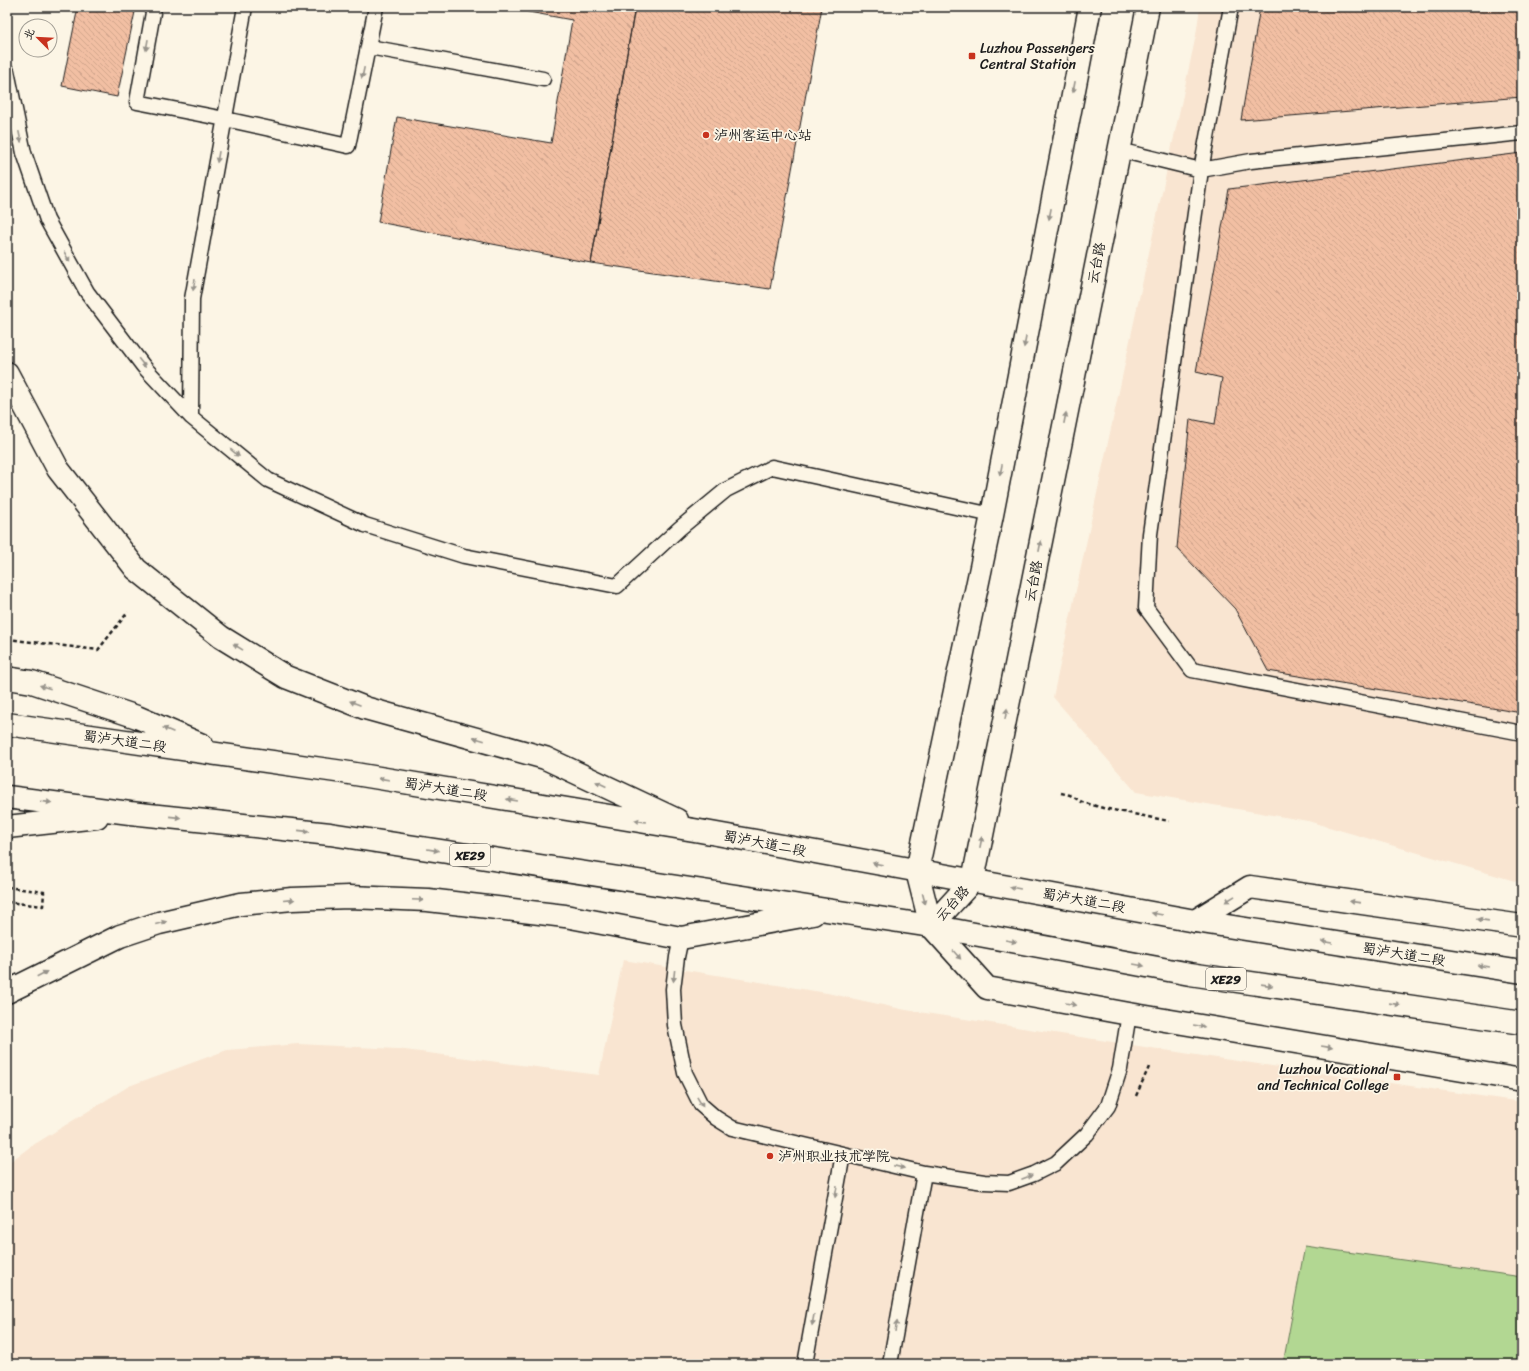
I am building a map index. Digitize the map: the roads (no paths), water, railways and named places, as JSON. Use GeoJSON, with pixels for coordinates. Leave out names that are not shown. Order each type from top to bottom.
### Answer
{"type":"FeatureCollection","features":[{"type":"Feature","properties":{"kind":"main road","name":"云台路"},"geometry":{"type":"LineString","coordinates":[[931,926],[917,871],[992,515],[1090,7]]}},
{"type":"Feature","properties":{"kind":"main road","name":"云台路"},"geometry":{"type":"LineString","coordinates":[[931,926],[973,880],[1148,7]]}},
{"type":"Feature","properties":{"kind":"main road"},"geometry":{"type":"LineString","coordinates":[[7,373],[58,470],[136,569],[221,636],[286,677],[365,708],[545,758],[700,831]]}},
{"type":"Feature","properties":{"kind":"main road"},"geometry":{"type":"LineString","coordinates":[[7,678],[32,682],[137,717],[229,756]]}},
{"type":"Feature","properties":{"kind":"main road","name":"蜀泸大道二段"},"geometry":{"type":"LineString","coordinates":[[7,724],[343,772],[700,831],[1196,921],[1522,972]]}},
{"type":"Feature","properties":{"kind":"main road","name":"XE29"},"geometry":{"type":"LineString","coordinates":[[7,797],[130,813],[330,834],[931,926],[1190,974],[1522,1023]]}},
{"type":"Feature","properties":{"kind":"main road"},"geometry":{"type":"LineString","coordinates":[[7,828],[130,813]]}},
{"type":"Feature","properties":{"kind":"main road"},"geometry":{"type":"LineString","coordinates":[[1196,921],[1250,886],[1522,926]]}},
{"type":"Feature","properties":{"kind":"main road"},"geometry":{"type":"LineString","coordinates":[[7,992],[120,936],[153,925],[241,904],[292,899],[349,896],[428,900],[565,916],[681,938],[831,911]]}},
{"type":"Feature","properties":{"kind":"main road"},"geometry":{"type":"LineString","coordinates":[[931,926],[987,988],[1129,1014],[1522,1080]]}},
{"type":"Feature","properties":{"kind":"lane"},"geometry":{"type":"LineString","coordinates":[[154,7],[137,102],[225,119],[348,146],[376,7]]}},
{"type":"Feature","properties":{"kind":"lane"},"geometry":{"type":"LineString","coordinates":[[191,417],[192,299],[245,7]]}},
{"type":"Feature","properties":{"kind":"lane"},"geometry":{"type":"LineString","coordinates":[[1231,7],[1201,170],[1150,534],[1146,608],[1192,670],[1522,733]]}},
{"type":"Feature","properties":{"kind":"lane"},"geometry":{"type":"LineString","coordinates":[[368,47],[543,79]]}},
{"type":"Feature","properties":{"kind":"lane"},"geometry":{"type":"LineString","coordinates":[[7,71],[24,153],[47,220],[87,292],[144,367],[191,417],[268,480],[365,525],[464,556],[617,586],[680,528],[726,490],[772,466],[992,515]]}},
{"type":"Feature","properties":{"kind":"lane"},"geometry":{"type":"LineString","coordinates":[[1119,150],[1201,170],[1251,161],[1522,133]]}},
{"type":"Feature","properties":{"kind":"lane"},"geometry":{"type":"LineString","coordinates":[[681,938],[676,957],[673,989],[675,1025],[685,1073],[701,1105],[716,1118],[732,1128],[924,1172],[984,1182],[1009,1183],[1034,1174],[1056,1163],[1087,1134],[1108,1106],[1120,1069],[1129,1014]]}},
{"type":"Feature","properties":{"kind":"lane"},"geometry":{"type":"LineString","coordinates":[[805,1364],[843,1154]]}},
{"type":"Feature","properties":{"kind":"lane"},"geometry":{"type":"LineString","coordinates":[[890,1364],[924,1172]]}},
{"type":"Feature","properties":{"kind":"place","name":"Luzhou Passengers Central Station"},"geometry":{"type":"Point","coordinates":[972,56]}},
{"type":"Feature","properties":{"kind":"place","name":"泸州客运中心站"},"geometry":{"type":"Point","coordinates":[706,135]}},
{"type":"Feature","properties":{"kind":"place","name":"Luzhou Vocational and Technical College"},"geometry":{"type":"Point","coordinates":[1397,1077]}},
{"type":"Feature","properties":{"kind":"place","name":"泸州职业技术学院"},"geometry":{"type":"Point","coordinates":[770,1156]}}]}
